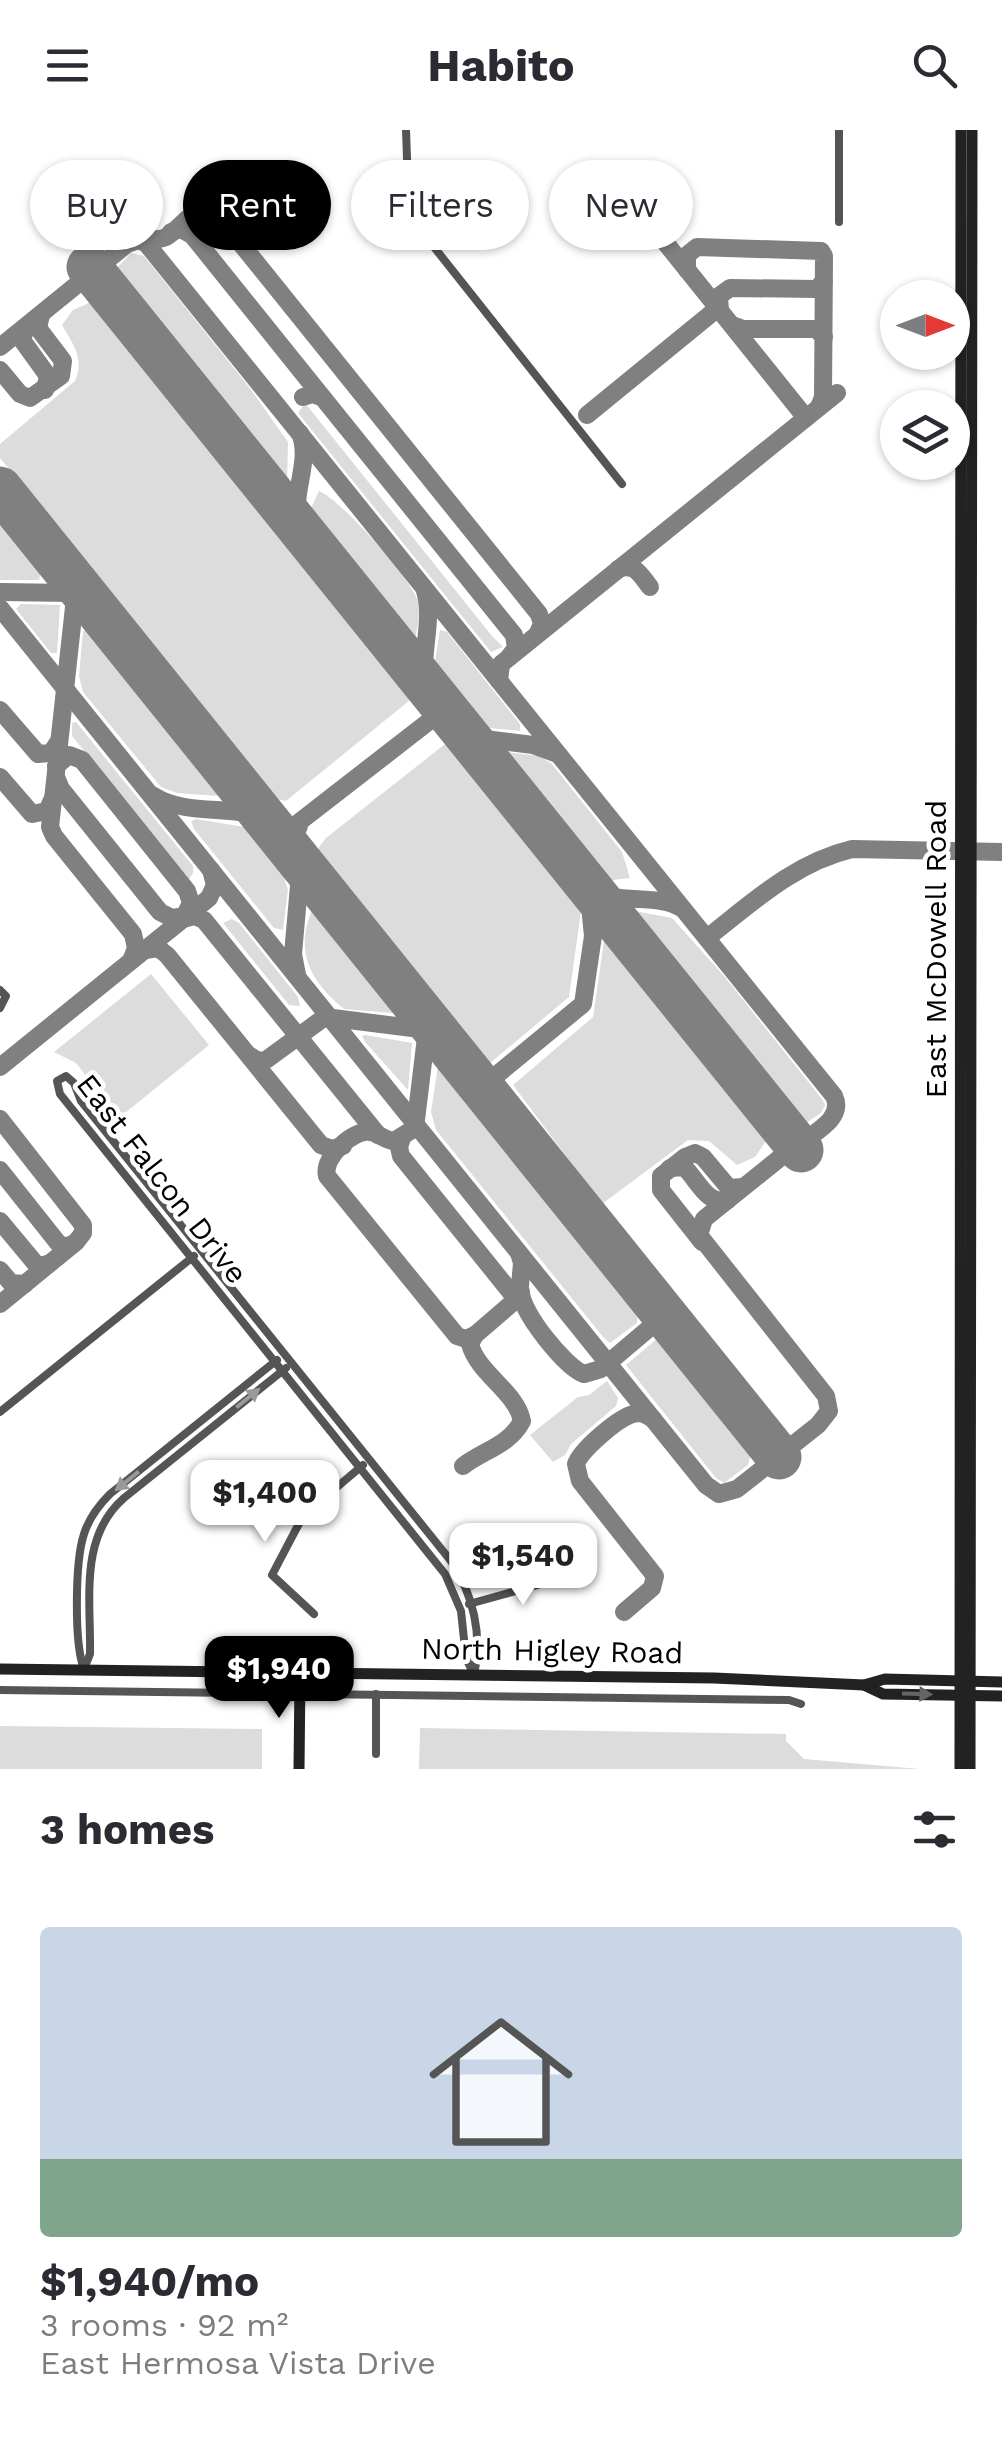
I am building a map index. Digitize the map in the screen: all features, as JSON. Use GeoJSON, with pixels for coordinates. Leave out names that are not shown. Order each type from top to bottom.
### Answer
{"type":"FeatureCollection","features":[{"type":"Feature","properties":{"kind":"main road","name":"East McDowell Road"},"geometry":{"type":"LineString","coordinates":[[961,130],[966,390]]}},
{"type":"Feature","properties":{"kind":"main road","name":"East McDowell Road"},"geometry":{"type":"LineString","coordinates":[[966,390],[972,130]]}},
{"type":"Feature","properties":{"kind":"main road","name":"East McDowell Road"},"geometry":{"type":"LineString","coordinates":[[966,480],[965,1696],[970,1769]]}},
{"type":"Feature","properties":{"kind":"main road","name":"North Higley Road"},"geometry":{"type":"LineString","coordinates":[[0,1669],[714,1678],[864,1685],[885,1679],[1002,1682]]}},
{"type":"Feature","properties":{"kind":"main road"},"geometry":{"type":"LineString","coordinates":[[299,1769],[300,1674]]}},
{"type":"Feature","properties":{"kind":"main road","name":"North Higley Road"},"geometry":{"type":"LineString","coordinates":[[864,1685],[883,1694],[1002,1696]]}},
{"type":"Feature","properties":{"kind":"main road","name":"East McDowell Road"},"geometry":{"type":"LineString","coordinates":[[960,1769],[965,1696]]}},
{"type":"Feature","properties":{"kind":"street"},"geometry":{"type":"LineString","coordinates":[[406,130],[408,186],[426,238],[622,484]]}},
{"type":"Feature","properties":{"kind":"street"},"geometry":{"type":"LineString","coordinates":[[838,222],[839,130]]}},
{"type":"Feature","properties":{"kind":"street"},"geometry":{"type":"LineString","coordinates":[[0,990],[6,999],[0,1008]]}},
{"type":"Feature","properties":{"kind":"street","name":"East Falcon Drive"},"geometry":{"type":"LineString","coordinates":[[59,1077],[70,1078],[81,1100],[451,1560],[471,1604],[477,1633],[474,1674],[466,1658],[460,1606],[446,1574],[60,1094],[59,1077]]}},
{"type":"Feature","properties":{"kind":"street"},"geometry":{"type":"LineString","coordinates":[[0,1412],[202,1250]]}},
{"type":"Feature","properties":{"kind":"street"},"geometry":{"type":"LineString","coordinates":[[84,1670],[78,1654],[79,1566],[89,1521],[110,1494],[284,1354]]}},
{"type":"Feature","properties":{"kind":"street"},"geometry":{"type":"LineString","coordinates":[[84,1670],[90,1654],[91,1558],[100,1527],[115,1506],[292,1363]]}},
{"type":"Feature","properties":{"kind":"street"},"geometry":{"type":"LineString","coordinates":[[189,1431],[196,1440]]}},
{"type":"Feature","properties":{"kind":"street"},"geometry":{"type":"LineString","coordinates":[[314,1614],[272,1575],[303,1516],[372,1461]]}},
{"type":"Feature","properties":{"kind":"street"},"geometry":{"type":"LineString","coordinates":[[460,1606],[577,1574]]}},
{"type":"Feature","properties":{"kind":"street","name":"North Higley Road"},"geometry":{"type":"LineString","coordinates":[[0,1690],[789,1700],[801,1704]]}},
{"type":"Feature","properties":{"kind":"street"},"geometry":{"type":"LineString","coordinates":[[376,1694],[376,1754]]}},
{"type":"Feature","properties":{"kind":"shaded area"},"geometry":{"type":"Polygon","coordinates":[[[131,253],[144,256],[288,442],[287,486],[117,276],[116,269],[131,253]]]}},
{"type":"Feature","properties":{"kind":"shaded area"},"geometry":{"type":"Polygon","coordinates":[[[91,302],[107,314],[410,690],[410,700],[286,801],[273,798],[0,458],[0,444],[75,381],[78,359],[62,325],[73,310],[91,302]]]}},
{"type":"Feature","properties":{"kind":"shaded area"},"geometry":{"type":"Polygon","coordinates":[[[305,403],[503,647],[491,652],[298,413],[305,403]]]}},
{"type":"Feature","properties":{"kind":"shaded area"},"geometry":{"type":"Polygon","coordinates":[[[319,491],[358,524],[413,591],[419,612],[414,641],[313,519],[311,508],[319,491]]]}},
{"type":"Feature","properties":{"kind":"shaded area"},"geometry":{"type":"Polygon","coordinates":[[[0,521],[41,572],[39,580],[0,580],[0,521]]]}},
{"type":"Feature","properties":{"kind":"shaded area"},"geometry":{"type":"Polygon","coordinates":[[[21,604],[60,605],[57,653],[51,653],[16,609],[21,604]]]}},
{"type":"Feature","properties":{"kind":"shaded area"},"geometry":{"type":"Polygon","coordinates":[[[88,629],[219,791],[219,796],[177,793],[161,787],[83,692],[79,676],[83,631],[88,629]]]}},
{"type":"Feature","properties":{"kind":"shaded area"},"geometry":{"type":"Polygon","coordinates":[[[440,630],[447,632],[520,724],[520,731],[480,727],[434,668],[440,630]]]}},
{"type":"Feature","properties":{"kind":"shaded area"},"geometry":{"type":"Polygon","coordinates":[[[76,722],[193,866],[189,879],[72,736],[72,723],[76,722]]]}},
{"type":"Feature","properties":{"kind":"shaded area"},"geometry":{"type":"Polygon","coordinates":[[[445,744],[458,750],[582,904],[569,997],[490,1063],[319,857],[319,847],[326,838],[445,744]]]}},
{"type":"Feature","properties":{"kind":"shaded area"},"geometry":{"type":"Polygon","coordinates":[[[507,752],[539,756],[552,764],[622,852],[630,878],[604,881],[506,759],[507,752]]]}},
{"type":"Feature","properties":{"kind":"shaded area"},"geometry":{"type":"Polygon","coordinates":[[[191,821],[244,827],[281,868],[288,890],[283,930],[274,928],[194,829],[191,821]]]}},
{"type":"Feature","properties":{"kind":"shaded area"},"geometry":{"type":"Polygon","coordinates":[[[312,910],[393,1007],[392,1013],[344,1009],[323,988],[306,953],[312,910]]]}},
{"type":"Feature","properties":{"kind":"shaded area"},"geometry":{"type":"Polygon","coordinates":[[[629,910],[672,918],[724,976],[822,1099],[825,1105],[821,1113],[806,1123],[797,1120],[629,910]]]}},
{"type":"Feature","properties":{"kind":"shaded area"},"geometry":{"type":"Polygon","coordinates":[[[232,919],[298,997],[300,1006],[289,1005],[223,923],[232,919]]]}},
{"type":"Feature","properties":{"kind":"shaded area"},"geometry":{"type":"Polygon","coordinates":[[[605,934],[758,1122],[766,1141],[755,1157],[737,1165],[709,1141],[688,1140],[602,1204],[513,1085],[593,1017],[605,934]]]}},
{"type":"Feature","properties":{"kind":"shaded area"},"geometry":{"type":"Polygon","coordinates":[[[151,974],[209,1045],[115,1121],[111,1116],[107,1118],[88,1092],[84,1073],[76,1063],[54,1052],[151,974]]]}},
{"type":"Feature","properties":{"kind":"shaded area"},"geometry":{"type":"Polygon","coordinates":[[[365,1035],[412,1043],[408,1090],[365,1042],[365,1035]]]}},
{"type":"Feature","properties":{"kind":"shaded area"},"geometry":{"type":"Polygon","coordinates":[[[438,1065],[638,1312],[637,1323],[610,1343],[436,1130],[431,1112],[438,1065]]]}},
{"type":"Feature","properties":{"kind":"shaded area"},"geometry":{"type":"Polygon","coordinates":[[[658,1338],[751,1452],[748,1465],[724,1483],[626,1365],[658,1338]]]}},
{"type":"Feature","properties":{"kind":"shaded area"},"geometry":{"type":"Polygon","coordinates":[[[607,1381],[618,1398],[616,1406],[553,1462],[530,1435],[578,1397],[589,1395],[607,1381]]]}},
{"type":"Feature","properties":{"kind":"shaded area"},"geometry":{"type":"Polygon","coordinates":[[[0,1726],[262,1729],[262,1769],[0,1769],[0,1726]]]}},
{"type":"Feature","properties":{"kind":"shaded area"},"geometry":{"type":"Polygon","coordinates":[[[420,1728],[786,1734],[786,1741],[804,1759],[920,1769],[419,1769],[420,1728]]]}},
{"type":"Feature","properties":{"kind":"taxiway"},"geometry":{"type":"LineString","coordinates":[[163,238],[196,213],[217,214],[539,614],[542,624],[538,633]]}},
{"type":"Feature","properties":{"kind":"taxiway"},"geometry":{"type":"LineString","coordinates":[[171,232],[181,229],[192,235],[323,398]]}},
{"type":"Feature","properties":{"kind":"taxiway"},"geometry":{"type":"LineString","coordinates":[[0,347],[127,244],[138,240],[146,243],[834,1096],[835,1112],[831,1118],[797,1146]]}},
{"type":"Feature","properties":{"kind":"taxiway"},"geometry":{"type":"LineString","coordinates":[[687,270],[687,255],[697,247],[821,251],[823,397],[819,407]]}},
{"type":"Feature","properties":{"kind":"taxiway"},"geometry":{"type":"LineString","coordinates":[[671,250],[806,418]]}},
{"type":"Feature","properties":{"kind":"taxiway"},"geometry":{"type":"LineString","coordinates":[[720,311],[719,296],[730,288],[817,289],[824,281]]}},
{"type":"Feature","properties":{"kind":"taxiway"},"geometry":{"type":"LineString","coordinates":[[587,415],[718,308]]}},
{"type":"Feature","properties":{"kind":"taxiway"},"geometry":{"type":"LineString","coordinates":[[0,370],[20,394],[30,398],[61,376],[63,361],[38,328],[41,315]]}},
{"type":"Feature","properties":{"kind":"taxiway"},"geometry":{"type":"LineString","coordinates":[[732,325],[743,329],[816,329],[824,337]]}},
{"type":"Feature","properties":{"kind":"taxiway"},"geometry":{"type":"LineString","coordinates":[[26,327],[22,340],[48,376],[45,390]]}},
{"type":"Feature","properties":{"kind":"taxiway"},"geometry":{"type":"LineString","coordinates":[[499,681],[501,664],[837,393]]}},
{"type":"Feature","properties":{"kind":"taxiway"},"geometry":{"type":"LineString","coordinates":[[303,397],[313,394],[323,398],[514,635],[516,648],[510,656]]}},
{"type":"Feature","properties":{"kind":"taxiway"},"geometry":{"type":"LineString","coordinates":[[300,433],[304,457],[297,508],[302,532]]}},
{"type":"Feature","properties":{"kind":"taxiway"},"geometry":{"type":"LineString","coordinates":[[618,569],[633,569],[650,587]]}},
{"type":"Feature","properties":{"kind":"taxiway"},"geometry":{"type":"LineString","coordinates":[[66,572],[75,598],[50,827],[133,934],[136,948],[131,961]]}},
{"type":"Feature","properties":{"kind":"taxiway"},"geometry":{"type":"LineString","coordinates":[[425,591],[425,684]]}},
{"type":"Feature","properties":{"kind":"taxiway"},"geometry":{"type":"LineString","coordinates":[[0,592],[71,593],[92,604]]}},
{"type":"Feature","properties":{"kind":"taxiway"},"geometry":{"type":"LineString","coordinates":[[0,608],[706,1485],[719,1494],[737,1489],[818,1425],[829,1411],[826,1396],[699,1235],[704,1219],[796,1145]]}},
{"type":"Feature","properties":{"kind":"taxiway"},"geometry":{"type":"LineString","coordinates":[[432,693],[436,707],[432,719]]}},
{"type":"Feature","properties":{"kind":"taxiway"},"geometry":{"type":"LineString","coordinates":[[0,710],[38,754],[51,753],[59,741]]}},
{"type":"Feature","properties":{"kind":"taxiway"},"geometry":{"type":"LineString","coordinates":[[154,796],[179,806],[260,816],[289,830],[432,719],[449,719],[459,726]]}},
{"type":"Feature","properties":{"kind":"taxiway"},"geometry":{"type":"LineString","coordinates":[[468,737],[533,745],[555,753]]}},
{"type":"Feature","properties":{"kind":"taxiway"},"geometry":{"type":"LineString","coordinates":[[56,766],[69,755],[82,760],[187,891],[191,903],[183,919]]}},
{"type":"Feature","properties":{"kind":"taxiway"},"geometry":{"type":"LineString","coordinates":[[0,777],[32,814],[47,811],[53,798]]}},
{"type":"Feature","properties":{"kind":"taxiway"},"geometry":{"type":"LineString","coordinates":[[56,777],[61,789],[160,912],[172,918],[186,916]]}},
{"type":"Feature","properties":{"kind":"taxiway"},"geometry":{"type":"LineString","coordinates":[[297,975],[293,954],[301,863],[292,842],[299,826]]}},
{"type":"Feature","properties":{"kind":"taxiway"},"geometry":{"type":"LineString","coordinates":[[707,938],[793,874],[831,855],[852,849],[1002,852]]}},
{"type":"Feature","properties":{"kind":"taxiway"},"geometry":{"type":"LineString","coordinates":[[0,1067],[209,898],[215,885],[211,870]]}},
{"type":"Feature","properties":{"kind":"taxiway"},"geometry":{"type":"LineString","coordinates":[[588,886],[610,896],[660,901],[683,909]]}},
{"type":"Feature","properties":{"kind":"taxiway"},"geometry":{"type":"LineString","coordinates":[[482,1087],[583,1004],[593,936],[588,886]]}},
{"type":"Feature","properties":{"kind":"taxiway"},"geometry":{"type":"LineString","coordinates":[[183,919],[194,916],[204,920],[378,1135]]}},
{"type":"Feature","properties":{"kind":"taxiway"},"geometry":{"type":"LineString","coordinates":[[145,950],[158,948],[167,955],[321,1145],[332,1149],[343,1146]]}},
{"type":"Feature","properties":{"kind":"taxiway"},"geometry":{"type":"LineString","coordinates":[[250,1056],[266,1060],[325,1017],[436,1031]]}},
{"type":"Feature","properties":{"kind":"taxiway"},"geometry":{"type":"LineString","coordinates":[[428,1021],[415,1128],[394,1141],[370,1132],[356,1135],[334,1153],[327,1176],[457,1336],[466,1339],[475,1335]]}},
{"type":"Feature","properties":{"kind":"taxiway"},"geometry":{"type":"LineString","coordinates":[[0,1119],[83,1225],[83,1233],[76,1242],[0,1304]]}},
{"type":"Feature","properties":{"kind":"taxiway"},"geometry":{"type":"LineString","coordinates":[[402,1138],[401,1156],[517,1300]]}},
{"type":"Feature","properties":{"kind":"taxiway"},"geometry":{"type":"LineString","coordinates":[[702,1242],[661,1190],[661,1176],[695,1153],[729,1188],[743,1187]]}},
{"type":"Feature","properties":{"kind":"taxiway"},"geometry":{"type":"LineString","coordinates":[[670,1168],[684,1167],[709,1196],[728,1200]]}},
{"type":"Feature","properties":{"kind":"taxiway"},"geometry":{"type":"LineString","coordinates":[[0,1170],[58,1243],[65,1247],[73,1244]]}},
{"type":"Feature","properties":{"kind":"taxiway"},"geometry":{"type":"LineString","coordinates":[[0,1221],[35,1263],[50,1263]]}},
{"type":"Feature","properties":{"kind":"taxiway"},"geometry":{"type":"LineString","coordinates":[[463,1466],[503,1442],[522,1421],[470,1344],[475,1335],[519,1297],[519,1253]]}},
{"type":"Feature","properties":{"kind":"taxiway"},"geometry":{"type":"LineString","coordinates":[[0,1270],[11,1283],[25,1284]]}},
{"type":"Feature","properties":{"kind":"taxiway"},"geometry":{"type":"LineString","coordinates":[[521,1292],[528,1312],[545,1338],[584,1374],[601,1369],[666,1314]]}},
{"type":"Feature","properties":{"kind":"taxiway"},"geometry":{"type":"LineString","coordinates":[[624,1612],[652,1588],[655,1576],[580,1481],[576,1464],[591,1444],[624,1418],[639,1413],[653,1419]]}},
{"type":"Feature","properties":{"kind":"runway"},"geometry":{"type":"LineString","coordinates":[[89,267],[801,1150]]}},
{"type":"Feature","properties":{"kind":"runway"},"geometry":{"type":"LineString","coordinates":[[0,489],[779,1457]]}}]}
